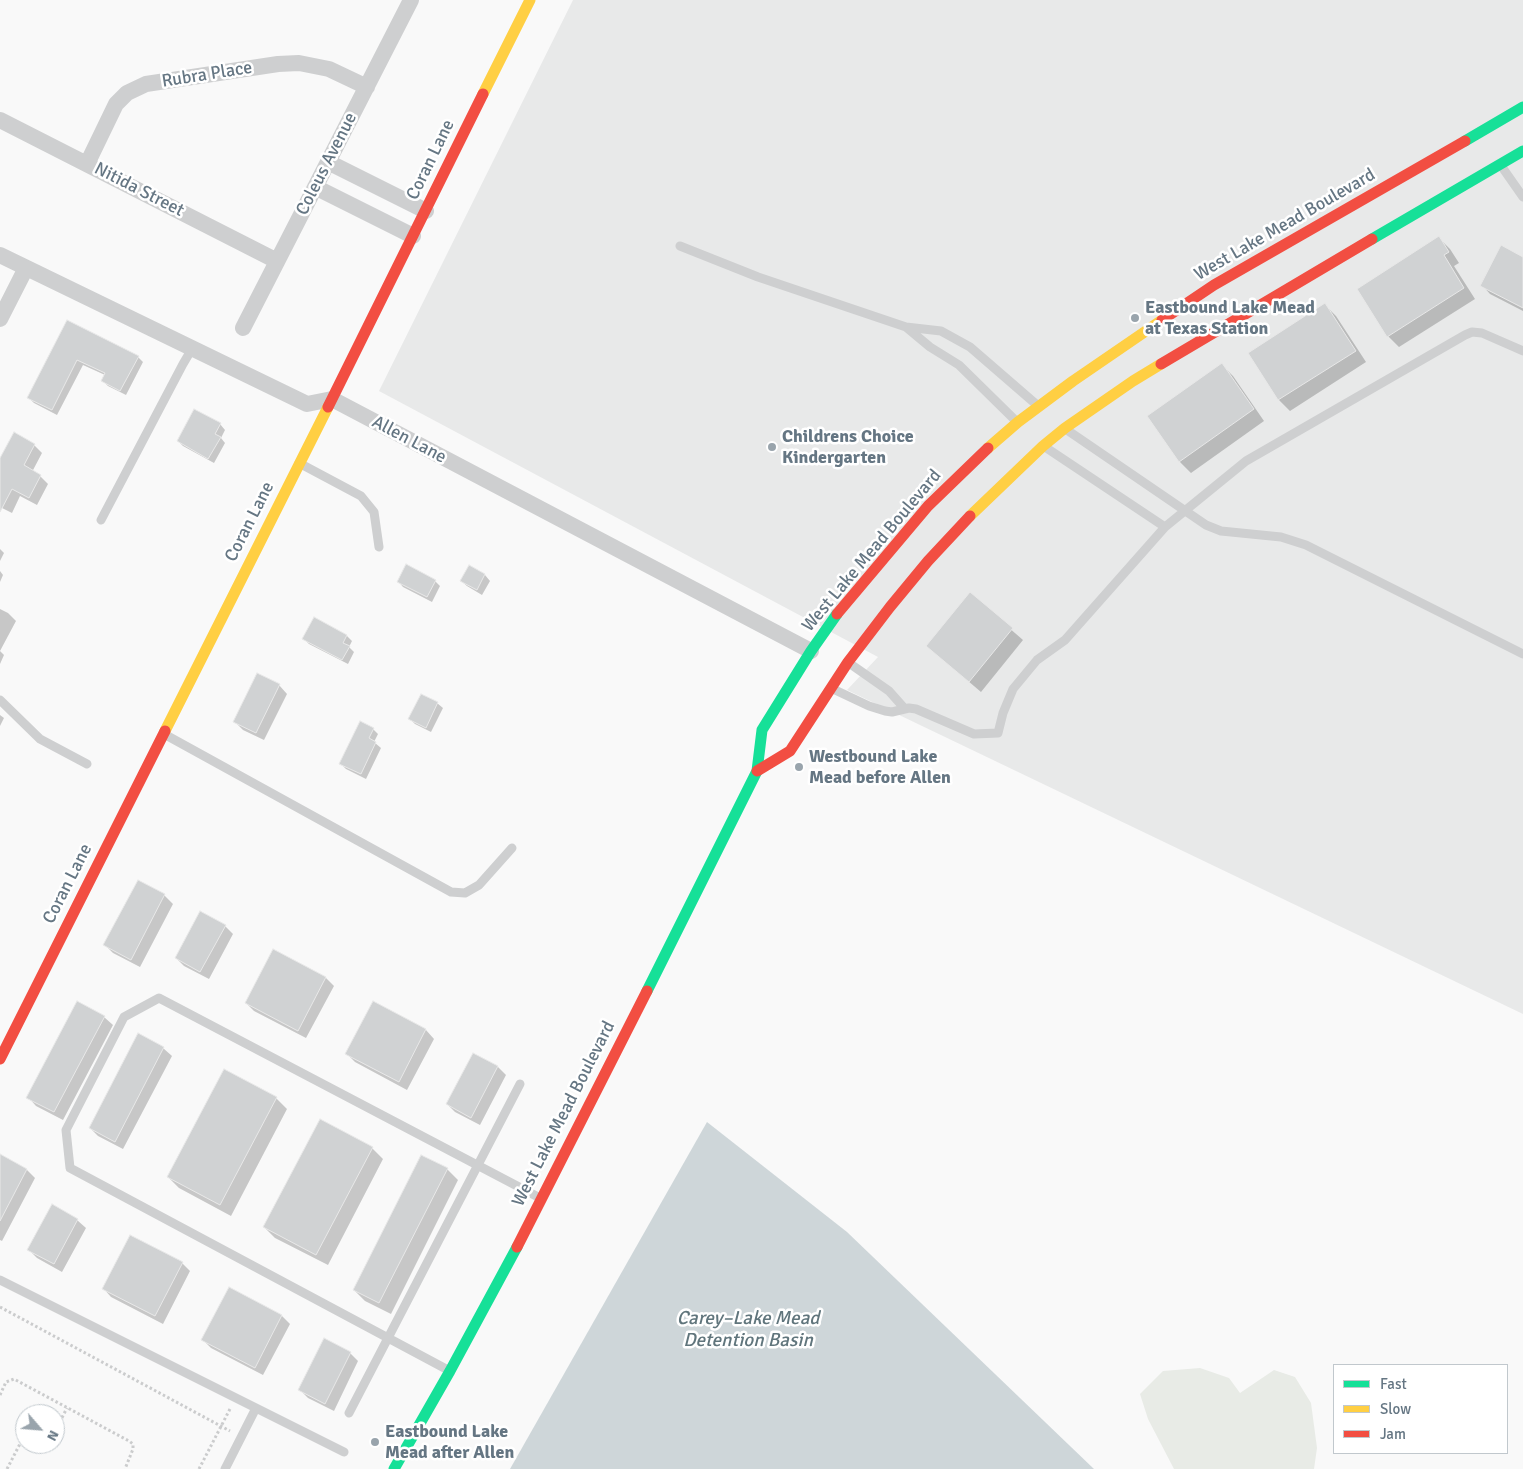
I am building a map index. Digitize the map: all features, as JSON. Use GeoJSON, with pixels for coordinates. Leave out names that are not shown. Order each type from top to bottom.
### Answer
{"type":"FeatureCollection","features":[{"type":"Feature","properties":{"kind":"main road","name":"Coran Lane"},"geometry":{"type":"LineString","coordinates":[[0,1059],[332,399],[530,0]]}},
{"type":"Feature","properties":{"kind":"main road","name":"West Lake Mead Boulevard"},"geometry":{"type":"LineString","coordinates":[[394,1469],[450,1371],[542,1199],[757,771],[762,730],[810,651],[840,611],[928,506],[982,452],[1042,409],[1072,381],[1214,285],[1482,136],[1523,107]]}},
{"type":"Feature","properties":{"kind":"main road"},"geometry":{"type":"LineString","coordinates":[[757,771],[790,751],[848,662],[928,561],[1039,443],[1062,426],[1193,344],[1498,160],[1523,151]]}},
{"type":"Feature","properties":{"kind":"street","name":"Coleus Avenue"},"geometry":{"type":"LineString","coordinates":[[243,328],[412,0]]}},
{"type":"Feature","properties":{"kind":"street","name":"Rubra Place"},"geometry":{"type":"LineString","coordinates":[[87,164],[116,104],[127,93],[146,84],[278,64],[299,63],[329,69],[367,88]]}},
{"type":"Feature","properties":{"kind":"street","name":"Nitida Street"},"geometry":{"type":"LineString","coordinates":[[0,120],[277,261]]}},
{"type":"Feature","properties":{"kind":"street"},"geometry":{"type":"LineString","coordinates":[[328,162],[426,211]]}},
{"type":"Feature","properties":{"kind":"street"},"geometry":{"type":"LineString","coordinates":[[315,187],[413,236]]}},
{"type":"Feature","properties":{"kind":"street"},"geometry":{"type":"LineString","coordinates":[[0,255],[193,347],[307,404],[332,399]]}},
{"type":"Feature","properties":{"kind":"street"},"geometry":{"type":"LineString","coordinates":[[0,319],[26,268]]}},
{"type":"Feature","properties":{"kind":"street","name":"Allen Lane"},"geometry":{"type":"LineString","coordinates":[[332,399],[810,651]]}},
{"type":"Feature","properties":{"kind":"lane"},"geometry":{"type":"LineString","coordinates":[[1498,160],[1523,198]]}},
{"type":"Feature","properties":{"kind":"lane"},"geometry":{"type":"LineString","coordinates":[[680,246],[751,274],[906,327],[941,331],[970,347],[1042,409]]}},
{"type":"Feature","properties":{"kind":"lane"},"geometry":{"type":"LineString","coordinates":[[906,327],[933,349],[959,365],[1021,425]]}},
{"type":"Feature","properties":{"kind":"lane"},"geometry":{"type":"LineString","coordinates":[[830,688],[869,706],[885,711],[916,709],[974,734],[998,733],[1009,698],[1037,660],[1065,640],[1165,527],[1246,461],[1472,332],[1482,333],[1523,351]]}},
{"type":"Feature","properties":{"kind":"lane"},"geometry":{"type":"LineString","coordinates":[[100,520],[193,347]]}},
{"type":"Feature","properties":{"kind":"lane"},"geometry":{"type":"LineString","coordinates":[[1062,426],[1206,525],[1221,531],[1282,537],[1306,545],[1523,654]]}},
{"type":"Feature","properties":{"kind":"lane"},"geometry":{"type":"LineString","coordinates":[[1039,443],[1165,527]]}},
{"type":"Feature","properties":{"kind":"lane"},"geometry":{"type":"LineString","coordinates":[[299,463],[360,496],[374,512],[379,547]]}},
{"type":"Feature","properties":{"kind":"lane"},"geometry":{"type":"LineString","coordinates":[[848,662],[889,691],[905,709]]}},
{"type":"Feature","properties":{"kind":"lane"},"geometry":{"type":"LineString","coordinates":[[0,700],[40,739],[87,764]]}},
{"type":"Feature","properties":{"kind":"lane"},"geometry":{"type":"LineString","coordinates":[[163,734],[451,892],[465,893],[479,885],[512,848]]}},
{"type":"Feature","properties":{"kind":"lane"},"geometry":{"type":"LineString","coordinates":[[450,1371],[70,1168],[66,1130],[124,1017],[159,998],[542,1199]]}},
{"type":"Feature","properties":{"kind":"lane"},"geometry":{"type":"LineString","coordinates":[[349,1413],[520,1084]]}},
{"type":"Feature","properties":{"kind":"lane"},"geometry":{"type":"LineString","coordinates":[[0,1280],[344,1452]]}},
{"type":"Feature","properties":{"kind":"lane"},"geometry":{"type":"LineString","coordinates":[[225,1469],[256,1408]]}},
{"type":"Feature","properties":{"kind":"path"},"geometry":{"type":"LineString","coordinates":[[0,1306],[241,1437]]}},
{"type":"Feature","properties":{"kind":"path"},"geometry":{"type":"LineString","coordinates":[[0,1395],[6,1382],[14,1379],[133,1444],[132,1456],[125,1469]]}},
{"type":"Feature","properties":{"kind":"path"},"geometry":{"type":"LineString","coordinates":[[199,1469],[236,1398]]}},
{"type":"Feature","properties":{"kind":"path"},"geometry":{"type":"LineString","coordinates":[[65,1412],[67,1408]]}},
{"type":"Feature","properties":{"kind":"path"},"geometry":{"type":"LineString","coordinates":[[7,1469],[15,1454]]}},
{"type":"Feature","properties":{"kind":"shaded area"},"geometry":{"type":"Polygon","coordinates":[[[573,0],[1523,0],[1523,1014],[847,690],[878,657],[379,391],[573,0]]]}},
{"type":"Feature","properties":{"kind":"shaded area"},"geometry":{"type":"Polygon","coordinates":[[[1200,1368],[1229,1378],[1240,1393],[1274,1370],[1295,1377],[1311,1403],[1317,1448],[1314,1469],[1174,1469],[1148,1419],[1140,1394],[1163,1371],[1200,1368]]]}},
{"type":"Feature","properties":{"kind":"water","name":"Carey–Lake Mead Detention Basin"},"geometry":{"type":"Polygon","coordinates":[[[707,1122],[847,1232],[1094,1469],[510,1469],[707,1122]]]}},
{"type":"Feature","properties":{"kind":"building"},"geometry":{"type":"Polygon","coordinates":[[[1439,236],[1449,252],[1444,255],[1464,288],[1387,337],[1357,289],[1439,236]]]}},
{"type":"Feature","properties":{"kind":"building"},"geometry":{"type":"Polygon","coordinates":[[[1501,245],[1523,257],[1523,308],[1480,286],[1501,245]]]}},
{"type":"Feature","properties":{"kind":"building"},"geometry":{"type":"Polygon","coordinates":[[[1325,303],[1356,351],[1278,400],[1248,353],[1325,303]]]}},
{"type":"Feature","properties":{"kind":"building"},"geometry":{"type":"Polygon","coordinates":[[[67,320],[139,356],[120,391],[101,381],[105,373],[77,360],[52,410],[27,398],[67,320]]]}},
{"type":"Feature","properties":{"kind":"building"},"geometry":{"type":"Polygon","coordinates":[[[1222,363],[1254,409],[1179,462],[1147,416],[1222,363]]]}},
{"type":"Feature","properties":{"kind":"building"},"geometry":{"type":"Polygon","coordinates":[[[194,409],[221,423],[215,434],[221,437],[208,459],[177,441],[194,409]]]}},
{"type":"Feature","properties":{"kind":"building"},"geometry":{"type":"Polygon","coordinates":[[[14,432],[35,444],[24,465],[41,475],[29,498],[12,489],[0,512],[0,458],[14,432]]]}},
{"type":"Feature","properties":{"kind":"building"},"geometry":{"type":"Polygon","coordinates":[[[406,564],[436,580],[427,597],[397,582],[406,564]]]}},
{"type":"Feature","properties":{"kind":"building"},"geometry":{"type":"Polygon","coordinates":[[[469,565],[485,574],[477,590],[460,581],[469,565]]]}},
{"type":"Feature","properties":{"kind":"building"},"geometry":{"type":"Polygon","coordinates":[[[970,592],[1013,628],[969,682],[926,646],[970,592]]]}},
{"type":"Feature","properties":{"kind":"building"},"geometry":{"type":"Polygon","coordinates":[[[314,617],[347,635],[343,643],[350,646],[342,660],[302,639],[314,617]]]}},
{"type":"Feature","properties":{"kind":"building"},"geometry":{"type":"Polygon","coordinates":[[[257,673],[280,684],[256,733],[233,722],[257,673]]]}},
{"type":"Feature","properties":{"kind":"building"},"geometry":{"type":"Polygon","coordinates":[[[421,694],[438,702],[426,728],[408,719],[421,694]]]}},
{"type":"Feature","properties":{"kind":"building"},"geometry":{"type":"Polygon","coordinates":[[[360,721],[374,728],[369,738],[376,742],[361,774],[339,764],[360,721]]]}},
{"type":"Feature","properties":{"kind":"building"},"geometry":{"type":"Polygon","coordinates":[[[138,880],[165,894],[131,960],[103,945],[138,880]]]}},
{"type":"Feature","properties":{"kind":"building"},"geometry":{"type":"Polygon","coordinates":[[[200,911],[226,925],[200,972],[175,958],[200,911]]]}},
{"type":"Feature","properties":{"kind":"building"},"geometry":{"type":"Polygon","coordinates":[[[273,949],[326,977],[298,1031],[245,1003],[273,949]]]}},
{"type":"Feature","properties":{"kind":"building"},"geometry":{"type":"Polygon","coordinates":[[[77,1001],[105,1016],[54,1112],[26,1098],[77,1001]]]}},
{"type":"Feature","properties":{"kind":"building"},"geometry":{"type":"Polygon","coordinates":[[[373,1001],[426,1029],[399,1082],[345,1054],[373,1001]]]}},
{"type":"Feature","properties":{"kind":"building"},"geometry":{"type":"Polygon","coordinates":[[[138,1033],[164,1047],[115,1142],[89,1128],[138,1033]]]}},
{"type":"Feature","properties":{"kind":"building"},"geometry":{"type":"Polygon","coordinates":[[[473,1053],[498,1066],[471,1118],[446,1104],[473,1053]]]}},
{"type":"Feature","properties":{"kind":"building"},"geometry":{"type":"Polygon","coordinates":[[[224,1069],[277,1097],[220,1205],[167,1177],[224,1069]]]}},
{"type":"Feature","properties":{"kind":"building"},"geometry":{"type":"Polygon","coordinates":[[[320,1119],[373,1147],[316,1255],[263,1227],[320,1119]]]}},
{"type":"Feature","properties":{"kind":"building"},"geometry":{"type":"Polygon","coordinates":[[[0,1154],[27,1169],[0,1221],[0,1154]]]}},
{"type":"Feature","properties":{"kind":"building"},"geometry":{"type":"Polygon","coordinates":[[[421,1155],[448,1168],[379,1303],[353,1290],[421,1155]]]}},
{"type":"Feature","properties":{"kind":"building"},"geometry":{"type":"Polygon","coordinates":[[[52,1204],[78,1219],[54,1264],[27,1250],[52,1204]]]}},
{"type":"Feature","properties":{"kind":"building"},"geometry":{"type":"Polygon","coordinates":[[[130,1235],[183,1262],[155,1316],[102,1289],[130,1235]]]}},
{"type":"Feature","properties":{"kind":"building"},"geometry":{"type":"Polygon","coordinates":[[[229,1287],[282,1315],[255,1368],[201,1340],[229,1287]]]}},
{"type":"Feature","properties":{"kind":"building"},"geometry":{"type":"Polygon","coordinates":[[[324,1338],[351,1352],[325,1404],[298,1390],[324,1338]]]}},
{"type":"Feature","properties":{"kind":"traffic: fast"},"geometry":{"type":"LineString","coordinates":[[1465,141],[1523,107]]}},
{"type":"Feature","properties":{"kind":"traffic: fast"},"geometry":{"type":"LineString","coordinates":[[1372,239],[1523,151]]}},
{"type":"Feature","properties":{"kind":"traffic: fast"},"geometry":{"type":"LineString","coordinates":[[647,991],[757,771],[762,730],[811,651],[837,614]]}},
{"type":"Feature","properties":{"kind":"traffic: fast"},"geometry":{"type":"LineString","coordinates":[[394,1469],[517,1247]]}},
{"type":"Feature","properties":{"kind":"traffic: slow"},"geometry":{"type":"LineString","coordinates":[[483,94],[530,0]]}},
{"type":"Feature","properties":{"kind":"traffic: slow"},"geometry":{"type":"LineString","coordinates":[[988,448],[1018,422],[1073,381],[1162,320]]}},
{"type":"Feature","properties":{"kind":"traffic: slow"},"geometry":{"type":"LineString","coordinates":[[970,516],[1043,446],[1065,428],[1161,364]]}},
{"type":"Feature","properties":{"kind":"traffic: slow"},"geometry":{"type":"LineString","coordinates":[[165,731],[328,407]]}},
{"type":"Feature","properties":{"kind":"traffic: jam"},"geometry":{"type":"LineString","coordinates":[[328,407],[483,94]]}},
{"type":"Feature","properties":{"kind":"traffic: jam"},"geometry":{"type":"LineString","coordinates":[[1162,320],[1214,285],[1465,141]]}},
{"type":"Feature","properties":{"kind":"traffic: jam"},"geometry":{"type":"LineString","coordinates":[[1161,364],[1372,239]]}},
{"type":"Feature","properties":{"kind":"traffic: jam"},"geometry":{"type":"LineString","coordinates":[[837,614],[928,506],[988,448]]}},
{"type":"Feature","properties":{"kind":"traffic: jam"},"geometry":{"type":"LineString","coordinates":[[757,771],[790,751],[848,662],[890,607],[928,561],[970,516]]}},
{"type":"Feature","properties":{"kind":"traffic: jam"},"geometry":{"type":"LineString","coordinates":[[0,1059],[165,731]]}},
{"type":"Feature","properties":{"kind":"traffic: jam"},"geometry":{"type":"LineString","coordinates":[[517,1247],[647,991]]}},
{"type":"Feature","properties":{"kind":"place","name":"Eastbound Lake Mead at Texas Station"},"geometry":{"type":"Point","coordinates":[1135,318]}},
{"type":"Feature","properties":{"kind":"place","name":"Childrens Choice Kindergarten"},"geometry":{"type":"Point","coordinates":[772,447]}},
{"type":"Feature","properties":{"kind":"place","name":"Westbound Lake Mead before Allen"},"geometry":{"type":"Point","coordinates":[799,767]}},
{"type":"Feature","properties":{"kind":"place","name":"Eastbound Lake Mead after Allen"},"geometry":{"type":"Point","coordinates":[375,1442]}}]}
